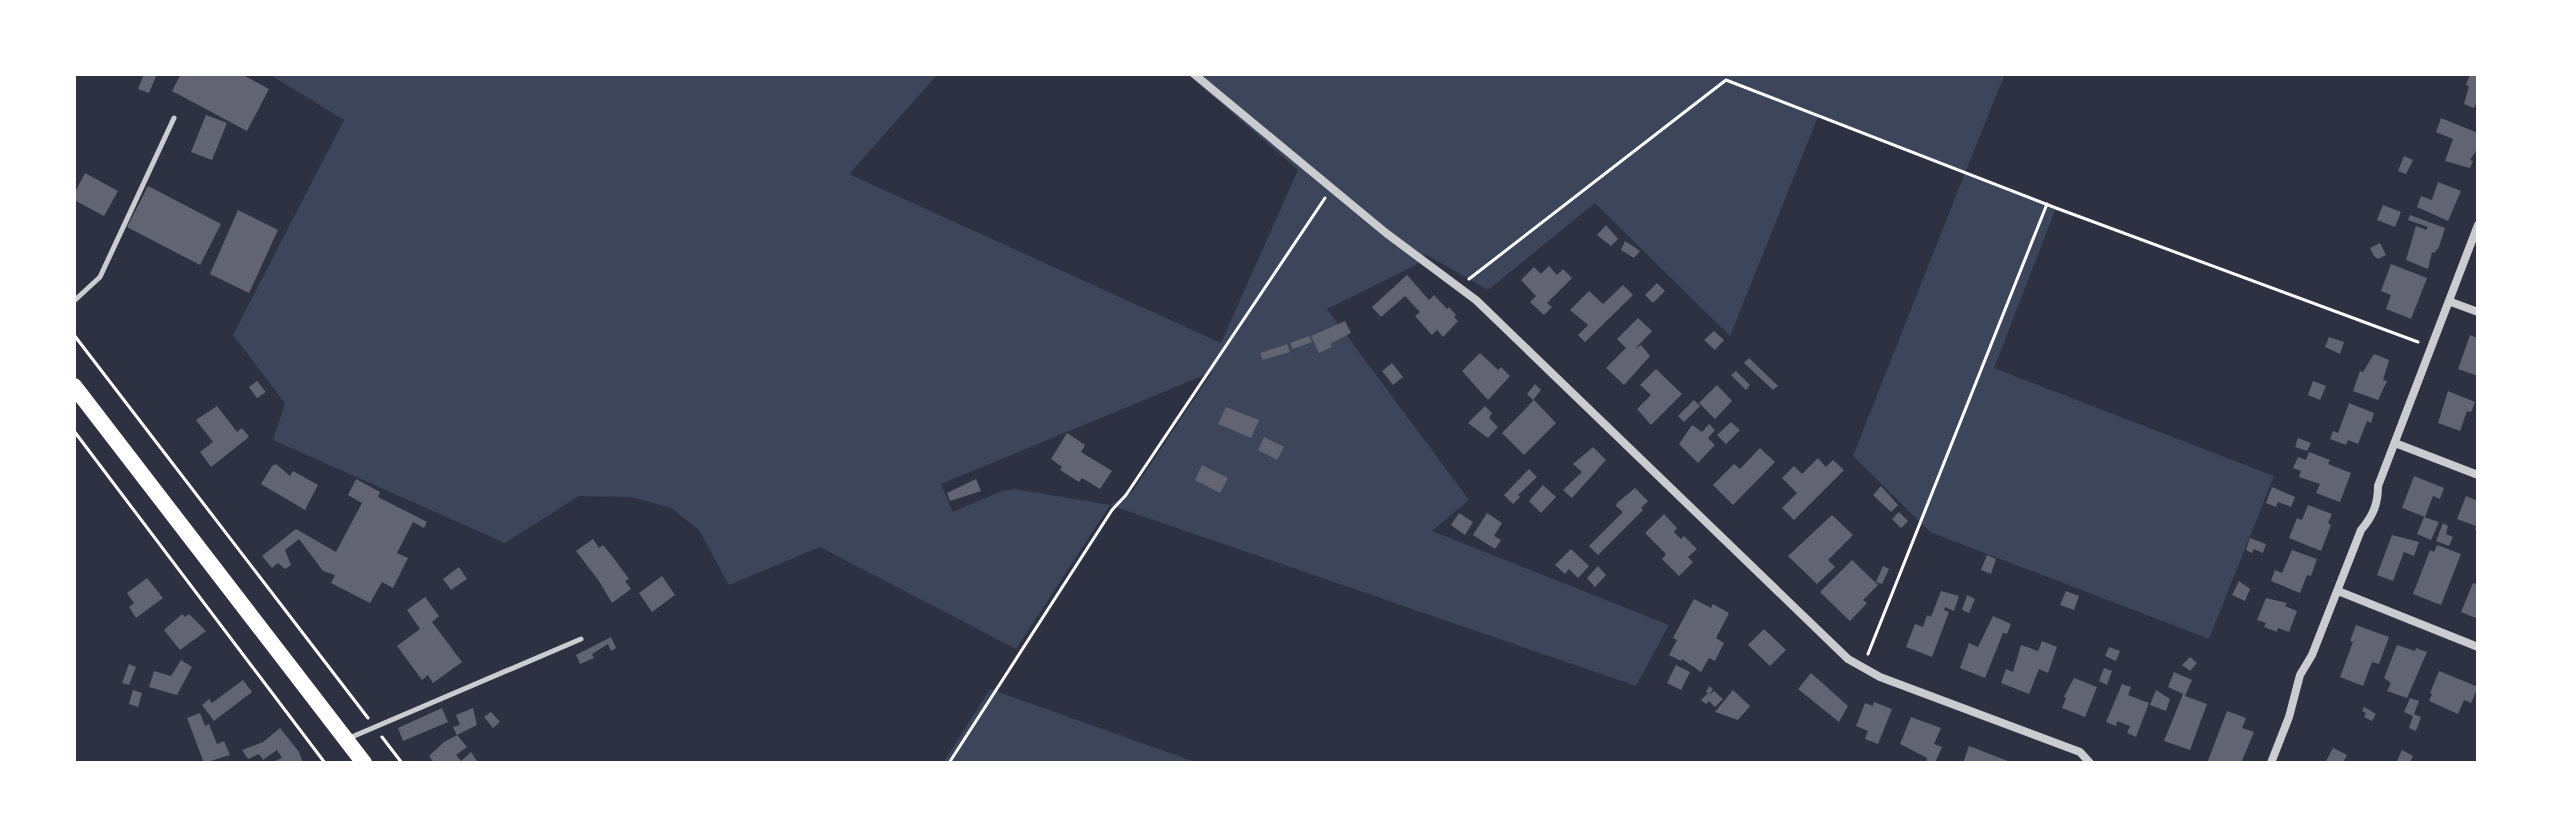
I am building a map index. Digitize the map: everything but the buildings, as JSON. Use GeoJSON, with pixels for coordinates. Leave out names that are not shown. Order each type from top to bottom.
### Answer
{"type":"FeatureCollection","features":[{"type":"Feature","properties":{"kind":"main road"},"geometry":{"type":"LineString","coordinates":[[74,386],[364,763]]}},
{"type":"Feature","properties":{"kind":"street"},"geometry":{"type":"LineString","coordinates":[[1194,74],[1331,188],[1476,300],[1848,659],[1880,677],[2080,752],[2090,763]]}},
{"type":"Feature","properties":{"kind":"street"},"geometry":{"type":"LineString","coordinates":[[2271,763],[2289,717],[2300,675],[2312,655],[2361,530],[2371,519],[2378,501],[2378,486],[2478,225]]}},
{"type":"Feature","properties":{"kind":"street"},"geometry":{"type":"LineString","coordinates":[[2451,302],[2478,312]]}},
{"type":"Feature","properties":{"kind":"street"},"geometry":{"type":"LineString","coordinates":[[2395,443],[2478,475]]}},
{"type":"Feature","properties":{"kind":"street"},"geometry":{"type":"LineString","coordinates":[[2338,591],[2478,647]]}},
{"type":"Feature","properties":{"kind":"lane"},"geometry":{"type":"LineString","coordinates":[[74,301],[100,277],[174,118]]}},
{"type":"Feature","properties":{"kind":"lane"},"geometry":{"type":"LineString","coordinates":[[343,735],[375,728],[581,639]]}},
{"type":"Feature","properties":{"kind":"path"},"geometry":{"type":"LineString","coordinates":[[1459,287],[1726,80],[2433,348]]}},
{"type":"Feature","properties":{"kind":"path"},"geometry":{"type":"LineString","coordinates":[[949,763],[1104,523],[1126,495],[1331,188]]}},
{"type":"Feature","properties":{"kind":"path"},"geometry":{"type":"LineString","coordinates":[[1863,667],[2047,204]]}},
{"type":"Feature","properties":{"kind":"path"},"geometry":{"type":"LineString","coordinates":[[74,335],[400,761],[394,763]]}},
{"type":"Feature","properties":{"kind":"path"},"geometry":{"type":"LineString","coordinates":[[74,431],[325,763]]}},
{"type":"Feature","properties":{"kind":"shaded area"},"geometry":{"type":"Polygon","coordinates":[[[269,74],[938,74],[849,174],[1221,343],[1298,170],[1187,74],[2005,74],[1965,173],[1818,117],[1730,336],[1595,203],[1488,290],[1425,254],[1416,265],[1327,309],[1469,500],[1432,531],[1669,625],[1636,686],[1110,505],[1016,649],[820,547],[729,585],[699,530],[671,508],[631,497],[579,496],[505,543],[273,440],[285,403],[233,335],[344,120],[269,74]],[[1212,372],[941,484],[953,512],[1002,491],[1015,489],[1110,505],[1132,492],[1212,372]]]}},
{"type":"Feature","properties":{"kind":"shaded area"},"geometry":{"type":"Polygon","coordinates":[[[1965,173],[2056,208],[1994,368],[2274,476],[2209,639],[1930,532],[1853,456],[1965,173]]]}},
{"type":"Feature","properties":{"kind":"shaded area"},"geometry":{"type":"Polygon","coordinates":[[[990,689],[1198,763],[943,763],[990,689]]]}}]}
